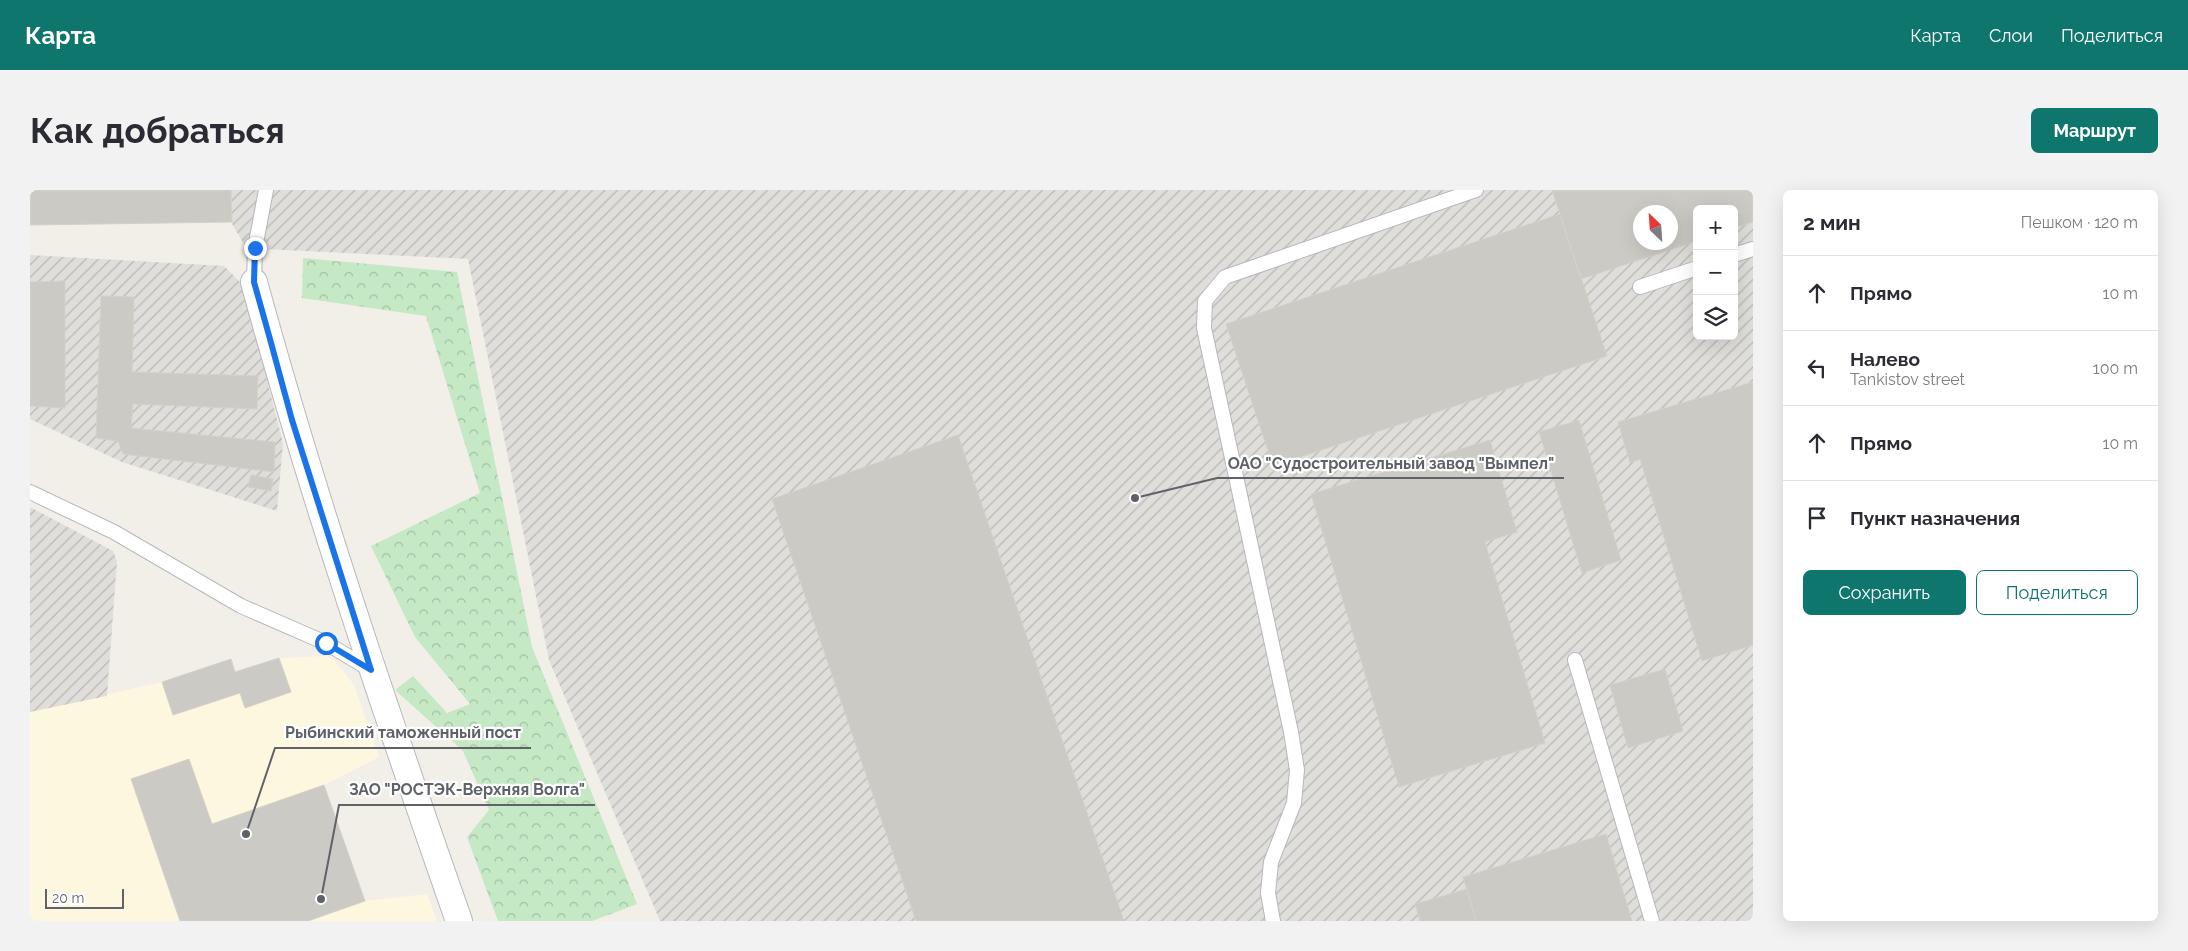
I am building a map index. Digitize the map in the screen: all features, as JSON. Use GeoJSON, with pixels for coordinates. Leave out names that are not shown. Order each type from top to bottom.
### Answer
{"type":"FeatureCollection","features":[{"type":"Feature","properties":{"kind":"street"},"geometry":{"type":"LineString","coordinates":[[254,282],[292,420],[371,670],[459,921]]}},
{"type":"Feature","properties":{"kind":"lane"},"geometry":{"type":"LineString","coordinates":[[254,282],[255,248],[266,190]]}},
{"type":"Feature","properties":{"kind":"lane"},"geometry":{"type":"LineString","coordinates":[[1273,921],[1268,893],[1271,862],[1294,803],[1297,770],[1291,732],[1204,328],[1205,301],[1225,277],[1476,190]]}},
{"type":"Feature","properties":{"kind":"lane"},"geometry":{"type":"LineString","coordinates":[[1738,255],[1753,251]]}},
{"type":"Feature","properties":{"kind":"lane"},"geometry":{"type":"LineString","coordinates":[[1640,287],[1693,269]]}},
{"type":"Feature","properties":{"kind":"lane"},"geometry":{"type":"LineString","coordinates":[[30,492],[114,532],[241,606],[326,643],[371,670]]}},
{"type":"Feature","properties":{"kind":"lane"},"geometry":{"type":"LineString","coordinates":[[1574,660],[1652,921]]}},
{"type":"Feature","properties":{"kind":"shaded area"},"geometry":{"type":"Polygon","coordinates":[[[30,190],[1753,190],[1753,921],[660,921],[549,660],[468,259],[246,248],[231,222],[30,225],[30,190]]]}},
{"type":"Feature","properties":{"kind":"shaded area"},"geometry":{"type":"Polygon","coordinates":[[[30,255],[224,266],[243,285],[283,443],[277,511],[122,462],[30,419],[30,255]]]}},
{"type":"Feature","properties":{"kind":"shaded area"},"geometry":{"type":"Polygon","coordinates":[[[30,507],[113,551],[117,561],[107,696],[30,712],[30,507]]]}},
{"type":"Feature","properties":{"kind":"shaded area"},"geometry":{"type":"Polygon","coordinates":[[[326,656],[335,661],[354,685],[379,757],[324,785],[364,901],[427,894],[437,921],[30,921],[30,712],[162,682],[231,659],[235,672],[279,658],[326,656]]]}},
{"type":"Feature","properties":{"kind":"green space"},"geometry":{"type":"Polygon","coordinates":[[[303,258],[457,272],[532,647],[637,904],[592,921],[498,921],[467,837],[489,810],[463,751],[395,690],[413,676],[447,713],[470,704],[415,637],[371,546],[480,493],[426,316],[302,298],[303,258]]]}},
{"type":"Feature","properties":{"kind":"building"},"geometry":{"type":"Polygon","coordinates":[[[30,190],[231,190],[232,222],[30,225],[30,190]]]}},
{"type":"Feature","properties":{"kind":"building"},"geometry":{"type":"Polygon","coordinates":[[[1552,190],[1753,190],[1753,222],[1738,227],[1738,205],[1693,205],[1693,242],[1678,247],[1678,205],[1633,205],[1633,250],[1670,250],[1581,279],[1552,190]]]}},
{"type":"Feature","properties":{"kind":"building"},"geometry":{"type":"Polygon","coordinates":[[[1560,214],[1607,356],[1273,466],[1226,324],[1560,214]]]}},
{"type":"Feature","properties":{"kind":"building"},"geometry":{"type":"Polygon","coordinates":[[[65,281],[65,408],[30,406],[30,282],[65,281]]]}},
{"type":"Feature","properties":{"kind":"building"},"geometry":{"type":"Polygon","coordinates":[[[101,296],[134,297],[132,372],[258,376],[257,409],[133,404],[131,428],[275,442],[274,472],[123,454],[118,441],[96,438],[101,296]]]}},
{"type":"Feature","properties":{"kind":"building"},"geometry":{"type":"Polygon","coordinates":[[[1753,382],[1753,645],[1702,661],[1640,459],[1630,463],[1618,422],[1753,382]]]}},
{"type":"Feature","properties":{"kind":"building"},"geometry":{"type":"Polygon","coordinates":[[[1579,420],[1621,560],[1582,573],[1539,432],[1579,420]]]}},
{"type":"Feature","properties":{"kind":"building"},"geometry":{"type":"Polygon","coordinates":[[[958,435],[1124,921],[916,921],[772,499],[958,435]]]}},
{"type":"Feature","properties":{"kind":"building"},"geometry":{"type":"Polygon","coordinates":[[[1490,440],[1517,532],[1485,542],[1545,743],[1399,787],[1311,494],[1490,440]]]}},
{"type":"Feature","properties":{"kind":"building"},"geometry":{"type":"Polygon","coordinates":[[[251,475],[273,479],[271,491],[248,487],[251,475]]]}},
{"type":"Feature","properties":{"kind":"building"},"geometry":{"type":"Polygon","coordinates":[[[279,658],[291,692],[245,708],[240,693],[173,715],[162,682],[231,659],[235,672],[279,658]]]}},
{"type":"Feature","properties":{"kind":"building"},"geometry":{"type":"Polygon","coordinates":[[[1665,669],[1683,731],[1628,748],[1610,685],[1665,669]]]}},
{"type":"Feature","properties":{"kind":"building"},"geometry":{"type":"Polygon","coordinates":[[[189,759],[212,824],[324,785],[365,901],[308,921],[180,921],[131,779],[189,759]]]}},
{"type":"Feature","properties":{"kind":"building"},"geometry":{"type":"Polygon","coordinates":[[[1606,834],[1632,921],[1476,921],[1463,877],[1606,834]]]}},
{"type":"Feature","properties":{"kind":"building"},"geometry":{"type":"Polygon","coordinates":[[[1467,889],[1476,921],[1420,921],[1415,904],[1467,889]]]}},
{"type":"Feature","properties":{"kind":"place","name":"ОАО \"Судостроительный завод \"Вымпел\""},"geometry":{"type":"Point","coordinates":[1135,498]}},
{"type":"Feature","properties":{"kind":"place","name":"Рыбинский таможенный пост"},"geometry":{"type":"Point","coordinates":[246,834]}},
{"type":"Feature","properties":{"kind":"place","name":"ЗАО \"РОСТЭК-Верхняя Волга\""},"geometry":{"type":"Point","coordinates":[321,899]}},
{"type":"Feature","properties":{"kind":"route"},"geometry":{"type":"LineString","coordinates":[[255,248],[254,282],[292,420],[371,670],[326,643]]}}]}
